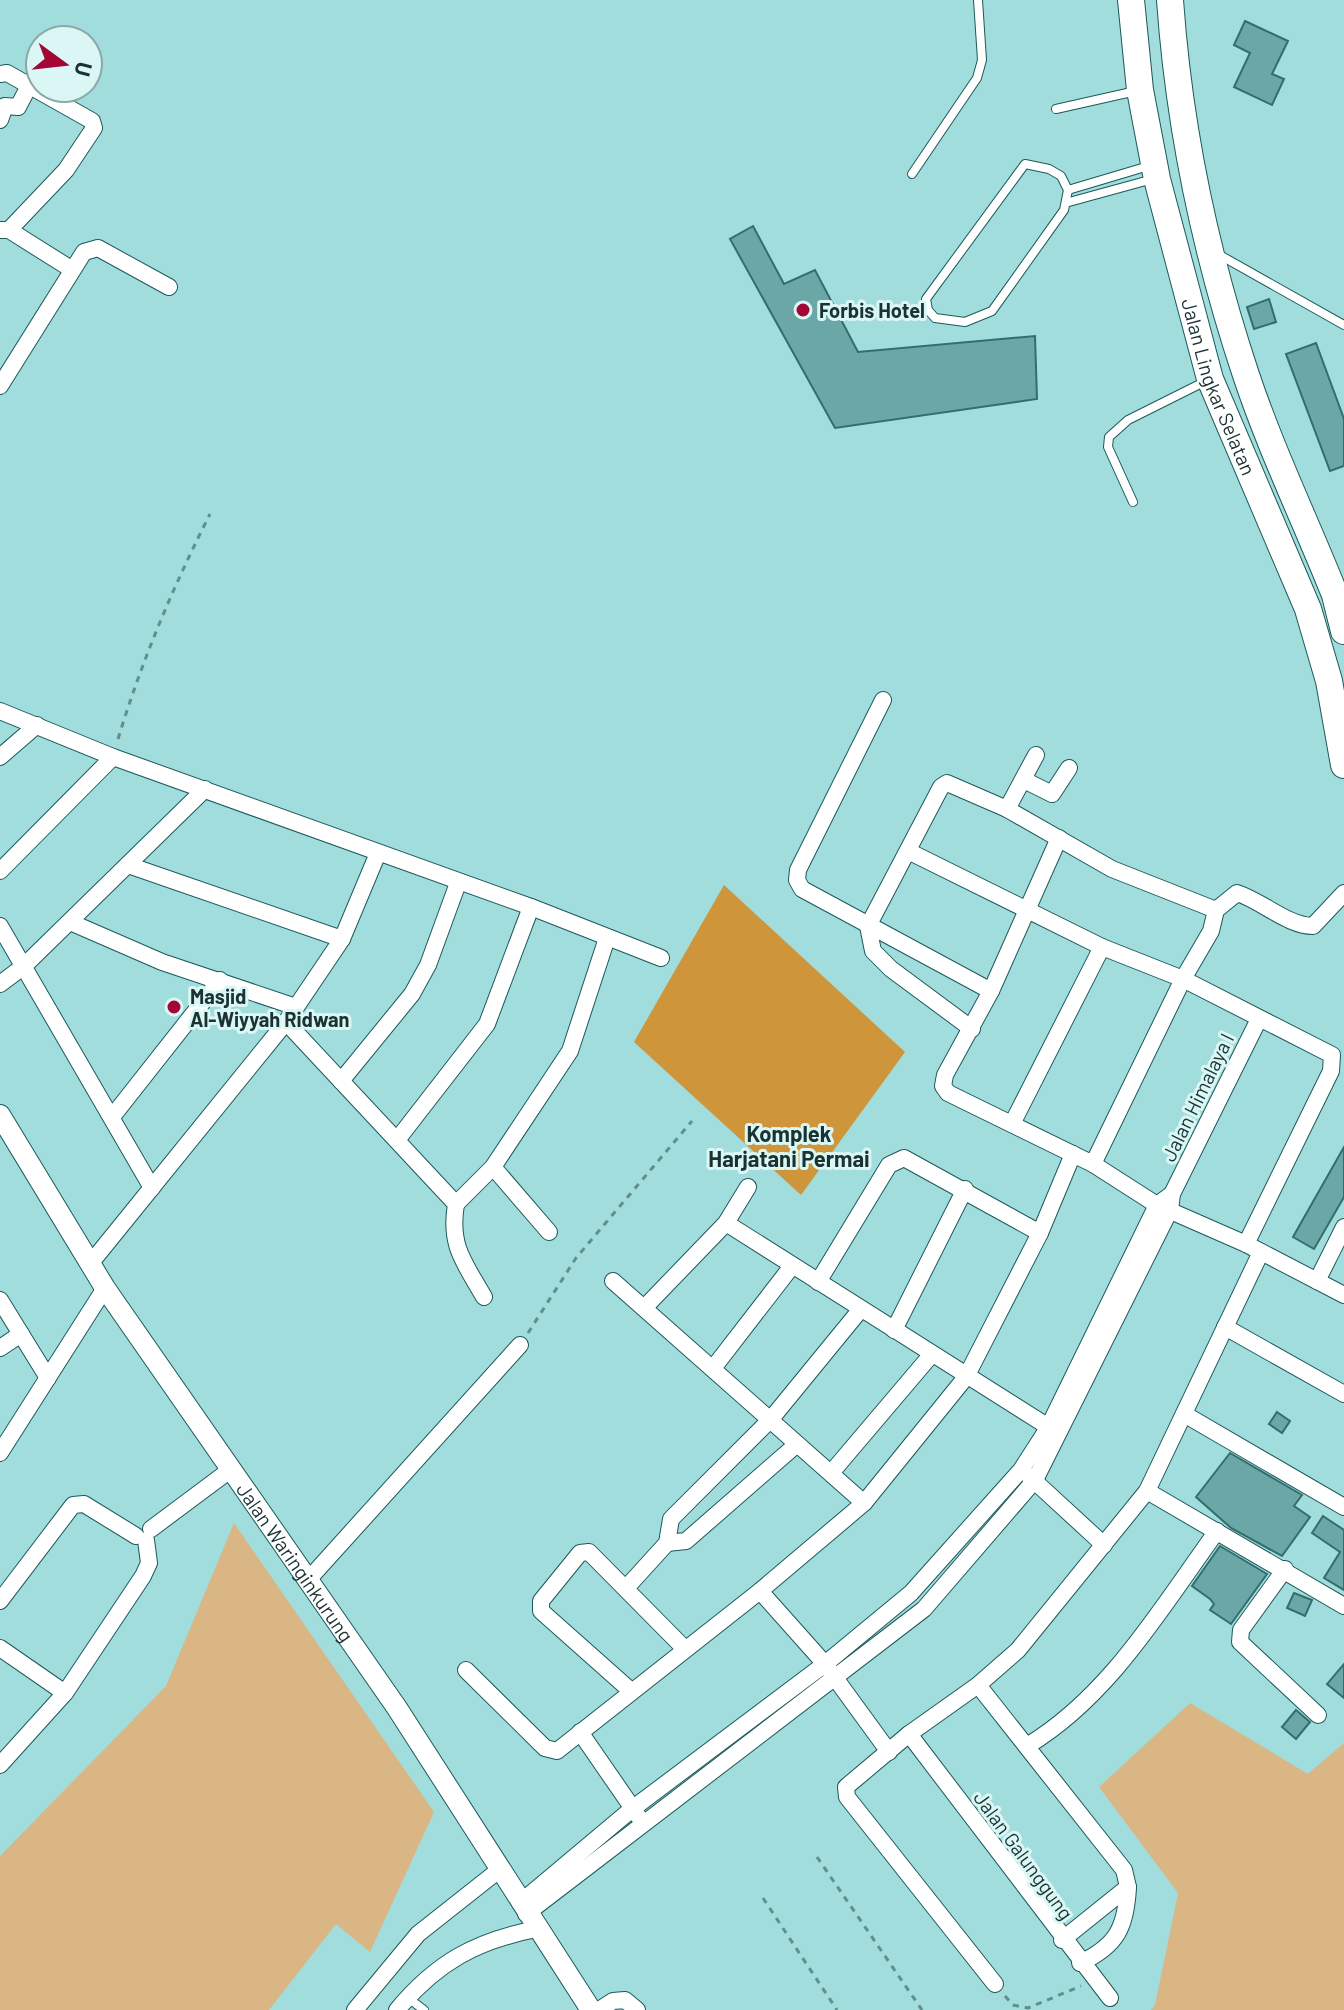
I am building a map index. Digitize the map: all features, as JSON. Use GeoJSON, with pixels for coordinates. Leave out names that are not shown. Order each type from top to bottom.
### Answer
{"type":"FeatureCollection","features":[{"type":"Feature","properties":{"kind":"highway","name":"Jalan Lingkar Selatan"},"geometry":{"type":"LineString","coordinates":[[1131,0],[1140,90],[1156,171],[1210,379],[1308,609],[1329,681],[1342,758]]}},
{"type":"Feature","properties":{"kind":"highway","name":"Jalan Lingkar Selatan"},"geometry":{"type":"LineString","coordinates":[[1170,0],[1173,45],[1208,248],[1247,377],[1335,595],[1344,631]]}},
{"type":"Feature","properties":{"kind":"street"},"geometry":{"type":"LineString","coordinates":[[0,74],[7,73],[24,83]]}},
{"type":"Feature","properties":{"kind":"street"},"geometry":{"type":"LineString","coordinates":[[0,120],[5,106],[18,107],[24,96]]}},
{"type":"Feature","properties":{"kind":"street"},"geometry":{"type":"LineString","coordinates":[[61,104],[92,121],[94,128],[66,170],[4,230],[71,269]]}},
{"type":"Feature","properties":{"kind":"street"},"geometry":{"type":"LineString","coordinates":[[0,386],[84,252],[98,248],[169,287]]}},
{"type":"Feature","properties":{"kind":"street"},"geometry":{"type":"LineString","coordinates":[[883,700],[798,870],[797,880],[802,889],[991,991]]}},
{"type":"Feature","properties":{"kind":"street"},"geometry":{"type":"LineString","coordinates":[[0,711],[113,757],[531,907],[661,958]]}},
{"type":"Feature","properties":{"kind":"street"},"geometry":{"type":"LineString","coordinates":[[0,757],[37,725]]}},
{"type":"Feature","properties":{"kind":"street"},"geometry":{"type":"LineString","coordinates":[[1007,809],[1036,755]]}},
{"type":"Feature","properties":{"kind":"street"},"geometry":{"type":"LineString","coordinates":[[0,871],[113,757]]}},
{"type":"Feature","properties":{"kind":"street"},"geometry":{"type":"LineString","coordinates":[[1024,780],[1052,794],[1057,792],[1069,768]]}},
{"type":"Feature","properties":{"kind":"street"},"geometry":{"type":"LineString","coordinates":[[972,1029],[891,969],[873,951],[868,926],[910,852],[941,787],[947,783],[1007,809],[1112,869],[1216,910]]}},
{"type":"Feature","properties":{"kind":"street"},"geometry":{"type":"LineString","coordinates":[[0,984],[24,966],[205,789]]}},
{"type":"Feature","properties":{"kind":"street"},"geometry":{"type":"LineString","coordinates":[[1059,838],[991,991],[945,1075],[943,1086],[948,1093],[1013,1122],[1344,1295]]}},
{"type":"Feature","properties":{"kind":"street"},"geometry":{"type":"LineString","coordinates":[[910,852],[1102,947],[1183,979],[1329,1052],[1334,1059],[1254,1248],[1225,1327],[1147,1491],[1018,1650],[978,1685],[909,1734],[846,1787],[847,1797],[995,1984]]}},
{"type":"Feature","properties":{"kind":"street"},"geometry":{"type":"LineString","coordinates":[[90,1264],[286,1022],[342,939],[378,853]]}},
{"type":"Feature","properties":{"kind":"street"},"geometry":{"type":"LineString","coordinates":[[128,865],[342,939]]}},
{"type":"Feature","properties":{"kind":"street"},"geometry":{"type":"LineString","coordinates":[[341,1081],[412,994],[428,965],[458,883]]}},
{"type":"Feature","properties":{"kind":"street"},"geometry":{"type":"LineString","coordinates":[[1093,1164],[1183,979],[1211,931],[1216,910],[1237,893],[1257,899],[1301,925],[1313,926],[1344,893]]}},
{"type":"Feature","properties":{"kind":"street"},"geometry":{"type":"LineString","coordinates":[[397,1140],[487,1024],[531,907]]}},
{"type":"Feature","properties":{"kind":"street"},"geometry":{"type":"LineString","coordinates":[[70,922],[162,962],[296,1007]]}},
{"type":"Feature","properties":{"kind":"street"},"geometry":{"type":"LineString","coordinates":[[0,926],[152,1188]]}},
{"type":"Feature","properties":{"kind":"street"},"geometry":{"type":"LineString","coordinates":[[484,1297],[455,1244],[452,1230],[456,1204],[493,1167],[570,1051],[607,938]]}},
{"type":"Feature","properties":{"kind":"street"},"geometry":{"type":"LineString","coordinates":[[1013,1122],[1102,947]]}},
{"type":"Feature","properties":{"kind":"street"},"geometry":{"type":"LineString","coordinates":[[112,1117],[220,980]]}},
{"type":"Feature","properties":{"kind":"street","name":"Jalan Himalaya I"},"geometry":{"type":"LineString","coordinates":[[1054,1430],[1259,1019]]}},
{"type":"Feature","properties":{"kind":"street"},"geometry":{"type":"LineString","coordinates":[[286,1022],[456,1204]]}},
{"type":"Feature","properties":{"kind":"street","name":"Jalan Waringinkurung"},"geometry":{"type":"LineString","coordinates":[[0,1115],[105,1288],[397,1708],[527,1915],[591,2010]]}},
{"type":"Feature","properties":{"kind":"street"},"geometry":{"type":"LineString","coordinates":[[466,1670],[545,1748],[557,1751],[760,1591],[864,1503],[966,1377],[1040,1233],[1073,1154]]}},
{"type":"Feature","properties":{"kind":"street"},"geometry":{"type":"LineString","coordinates":[[818,1282],[889,1165],[897,1158],[904,1158],[965,1189],[1040,1233]]}},
{"type":"Feature","properties":{"kind":"street"},"geometry":{"type":"LineString","coordinates":[[493,1167],[549,1232]]}},
{"type":"Feature","properties":{"kind":"street"},"geometry":{"type":"LineString","coordinates":[[646,1306],[726,1223],[748,1187]]}},
{"type":"Feature","properties":{"kind":"street"},"geometry":{"type":"LineString","coordinates":[[894,1330],[965,1189]]}},
{"type":"Feature","properties":{"kind":"street"},"geometry":{"type":"LineString","coordinates":[[726,1223],[1054,1430]]}},
{"type":"Feature","properties":{"kind":"street"},"geometry":{"type":"LineString","coordinates":[[1317,1281],[1344,1227]]}},
{"type":"Feature","properties":{"kind":"street"},"geometry":{"type":"LineString","coordinates":[[714,1367],[792,1266]]}},
{"type":"Feature","properties":{"kind":"street"},"geometry":{"type":"LineString","coordinates":[[613,1281],[646,1306],[796,1445],[864,1503]]}},
{"type":"Feature","properties":{"kind":"street"},"geometry":{"type":"LineString","coordinates":[[0,1453],[105,1288]]}},
{"type":"Feature","properties":{"kind":"street"},"geometry":{"type":"LineString","coordinates":[[0,1300],[48,1378]]}},
{"type":"Feature","properties":{"kind":"street"},"geometry":{"type":"LineString","coordinates":[[627,1587],[667,1543],[671,1519],[771,1419],[861,1309]]}},
{"type":"Feature","properties":{"kind":"street"},"geometry":{"type":"LineString","coordinates":[[1225,1327],[1344,1394]]}},
{"type":"Feature","properties":{"kind":"street"},"geometry":{"type":"LineString","coordinates":[[0,1348],[21,1334]]}},
{"type":"Feature","properties":{"kind":"street"},"geometry":{"type":"LineString","coordinates":[[308,1580],[520,1345]]}},
{"type":"Feature","properties":{"kind":"street"},"geometry":{"type":"LineString","coordinates":[[831,1473],[932,1354]]}},
{"type":"Feature","properties":{"kind":"street"},"geometry":{"type":"LineString","coordinates":[[1184,1414],[1344,1507]]}},
{"type":"Feature","properties":{"kind":"street"},"geometry":{"type":"LineString","coordinates":[[402,2004],[437,1970],[527,1915],[562,1889],[830,1670],[911,1593],[1054,1430]]}},
{"type":"Feature","properties":{"kind":"street"},"geometry":{"type":"LineString","coordinates":[[527,1915],[632,1809],[830,1670],[924,1609],[1035,1480],[1054,1430]]}},
{"type":"Feature","properties":{"kind":"street"},"geometry":{"type":"LineString","coordinates":[[667,1543],[686,1541],[796,1445]]}},
{"type":"Feature","properties":{"kind":"street"},"geometry":{"type":"LineString","coordinates":[[145,1535],[230,1470]]}},
{"type":"Feature","properties":{"kind":"street"},"geometry":{"type":"LineString","coordinates":[[1021,1470],[1104,1545]]}},
{"type":"Feature","properties":{"kind":"street"},"geometry":{"type":"LineString","coordinates":[[1147,1491],[1344,1606]]}},
{"type":"Feature","properties":{"kind":"street"},"geometry":{"type":"LineString","coordinates":[[0,1601],[73,1505],[84,1504],[145,1535]]}},
{"type":"Feature","properties":{"kind":"street"},"geometry":{"type":"LineString","coordinates":[[1027,1746],[1059,1726],[1085,1704],[1126,1655],[1217,1531]]}},
{"type":"Feature","properties":{"kind":"street"},"geometry":{"type":"LineString","coordinates":[[0,1765],[65,1693],[143,1576],[149,1563],[145,1535]]}},
{"type":"Feature","properties":{"kind":"street"},"geometry":{"type":"LineString","coordinates":[[631,1691],[540,1606],[580,1553],[585,1552],[627,1587],[685,1649]]}},
{"type":"Feature","properties":{"kind":"street"},"geometry":{"type":"LineString","coordinates":[[1285,1569],[1241,1630],[1240,1642],[1318,1715]]}},
{"type":"Feature","properties":{"kind":"street"},"geometry":{"type":"LineString","coordinates":[[760,1591],[830,1670],[889,1752]]}},
{"type":"Feature","properties":{"kind":"street"},"geometry":{"type":"LineString","coordinates":[[0,1648],[65,1693]]}},
{"type":"Feature","properties":{"kind":"street"},"geometry":{"type":"LineString","coordinates":[[978,1685],[1112,1851],[1128,1887],[1127,1910],[1114,1940],[1104,1952],[1080,1963]]}},
{"type":"Feature","properties":{"kind":"street"},"geometry":{"type":"LineString","coordinates":[[580,1732],[643,1823]]}},
{"type":"Feature","properties":{"kind":"street","name":"Jalan Galunggung"},"geometry":{"type":"LineString","coordinates":[[909,1734],[1062,1940],[1110,1998]]}},
{"type":"Feature","properties":{"kind":"street"},"geometry":{"type":"LineString","coordinates":[[355,2010],[418,1934],[499,1870]]}},
{"type":"Feature","properties":{"kind":"street"},"geometry":{"type":"LineString","coordinates":[[1062,1940],[1128,1887]]}},
{"type":"Feature","properties":{"kind":"street"},"geometry":{"type":"LineString","coordinates":[[599,2010],[613,2001],[625,2000],[637,2010]]}},
{"type":"Feature","properties":{"kind":"lane"},"geometry":{"type":"LineString","coordinates":[[912,174],[977,78],[982,60],[978,0]]}},
{"type":"Feature","properties":{"kind":"lane"},"geometry":{"type":"LineString","coordinates":[[1056,109],[1140,90]]}},
{"type":"Feature","properties":{"kind":"lane"},"geometry":{"type":"LineString","coordinates":[[1069,202],[1068,190],[1061,176],[1025,164],[926,299],[928,310],[935,318],[952,322],[965,322],[992,311],[1069,202],[1156,171]]}},
{"type":"Feature","properties":{"kind":"lane"},"geometry":{"type":"LineString","coordinates":[[1068,190],[1156,171]]}},
{"type":"Feature","properties":{"kind":"lane"},"geometry":{"type":"LineString","coordinates":[[1208,248],[1344,325]]}},
{"type":"Feature","properties":{"kind":"lane"},"geometry":{"type":"LineString","coordinates":[[1133,502],[1108,447],[1109,437],[1128,420],[1210,379]]}},
{"type":"Feature","properties":{"kind":"lane"},"geometry":{"type":"LineString","coordinates":[[402,2004],[424,2010]]}},
{"type":"Feature","properties":{"kind":"path"},"geometry":{"type":"LineString","coordinates":[[113,757],[139,671],[169,595],[210,514]]}},
{"type":"Feature","properties":{"kind":"path"},"geometry":{"type":"LineString","coordinates":[[520,1345],[576,1258],[692,1121]]}},
{"type":"Feature","properties":{"kind":"path"},"geometry":{"type":"LineString","coordinates":[[817,1857],[922,2010]]}},
{"type":"Feature","properties":{"kind":"path"},"geometry":{"type":"LineString","coordinates":[[763,1898],[837,2010]]}},
{"type":"Feature","properties":{"kind":"path"},"geometry":{"type":"LineString","coordinates":[[995,1984],[1013,2005],[1028,2008],[1095,1980]]}},
{"type":"Feature","properties":{"kind":"shaded area"},"geometry":{"type":"Polygon","coordinates":[[[724,885],[905,1052],[801,1195],[634,1042],[724,885]]]}},
{"type":"Feature","properties":{"kind":"shaded area"},"geometry":{"type":"Polygon","coordinates":[[[234,1523],[434,1812],[370,1952],[336,1924],[269,2010],[0,2010],[0,1856],[166,1686],[234,1523]]]}},
{"type":"Feature","properties":{"kind":"shaded area"},"geometry":{"type":"Polygon","coordinates":[[[1190,1703],[1308,1774],[1344,1743],[1344,2010],[1151,2010],[1155,2005],[1178,1893],[1099,1787],[1190,1703]]]}},
{"type":"Feature","properties":{"kind":"building"},"geometry":{"type":"Polygon","coordinates":[[[1245,21],[1288,41],[1272,74],[1284,79],[1272,105],[1234,87],[1250,53],[1234,45],[1245,21]]]}},
{"type":"Feature","properties":{"kind":"building","name":"Forbis Hotel"},"geometry":{"type":"Polygon","coordinates":[[[753,226],[784,284],[815,270],[858,352],[1035,336],[1037,399],[835,428],[730,239],[753,226]]]}},
{"type":"Feature","properties":{"kind":"building"},"geometry":{"type":"Polygon","coordinates":[[[1269,299],[1276,322],[1254,329],[1247,307],[1269,299]]]}},
{"type":"Feature","properties":{"kind":"building"},"geometry":{"type":"Polygon","coordinates":[[[1316,343],[1344,419],[1344,466],[1330,471],[1286,354],[1316,343]]]}},
{"type":"Feature","properties":{"kind":"building"},"geometry":{"type":"Polygon","coordinates":[[[1344,1147],[1344,1197],[1314,1249],[1293,1237],[1344,1147]]]}},
{"type":"Feature","properties":{"kind":"building"},"geometry":{"type":"Polygon","coordinates":[[[1277,1412],[1290,1421],[1282,1433],[1269,1424],[1277,1412]]]}},
{"type":"Feature","properties":{"kind":"building"},"geometry":{"type":"Polygon","coordinates":[[[1230,1453],[1302,1495],[1294,1506],[1310,1517],[1282,1556],[1231,1528],[1196,1497],[1230,1453]]]}},
{"type":"Feature","properties":{"kind":"building"},"geometry":{"type":"Polygon","coordinates":[[[1323,1516],[1344,1530],[1344,1590],[1324,1578],[1340,1552],[1312,1533],[1323,1516]]]}},
{"type":"Feature","properties":{"kind":"building"},"geometry":{"type":"Polygon","coordinates":[[[1220,1546],[1267,1574],[1231,1624],[1210,1610],[1214,1604],[1192,1586],[1220,1546]]]}},
{"type":"Feature","properties":{"kind":"building"},"geometry":{"type":"Polygon","coordinates":[[[1294,1593],[1312,1600],[1305,1616],[1287,1608],[1294,1593]]]}},
{"type":"Feature","properties":{"kind":"building"},"geometry":{"type":"Polygon","coordinates":[[[1344,1664],[1344,1698],[1327,1684],[1344,1664]]]}},
{"type":"Feature","properties":{"kind":"building"},"geometry":{"type":"Polygon","coordinates":[[[1296,1710],[1310,1722],[1296,1739],[1282,1727],[1296,1710]]]}},
{"type":"Feature","properties":{"kind":"place","name":"Forbis Hotel"},"geometry":{"type":"Point","coordinates":[803,310]}},
{"type":"Feature","properties":{"kind":"place","name":"Masjid Al-Wiyyah Ridwan"},"geometry":{"type":"Point","coordinates":[174,1007]}},
{"type":"Feature","properties":{"kind":"district","name":"Komplek Harjatani Permai"},"geometry":{"type":"Point","coordinates":[789,1146]}}]}
